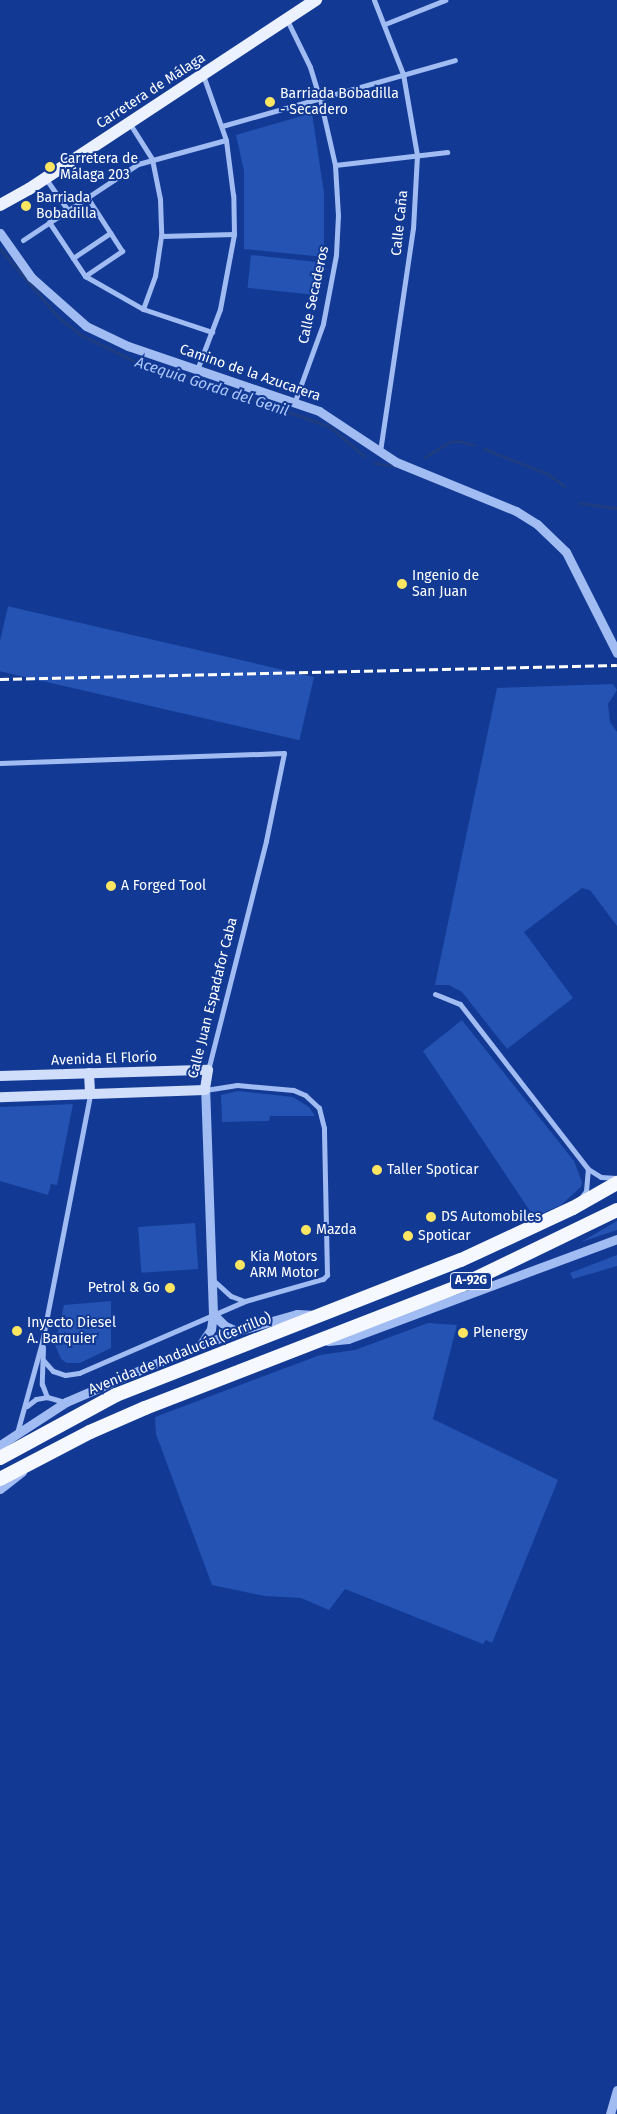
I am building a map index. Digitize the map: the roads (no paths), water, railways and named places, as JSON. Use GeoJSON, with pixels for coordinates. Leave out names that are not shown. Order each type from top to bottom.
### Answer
{"type":"FeatureCollection","features":[{"type":"Feature","properties":{"kind":"highway","name":"A-92G"},"geometry":{"type":"LineString","coordinates":[[324,1315],[461,1260],[573,1208],[617,1183]]}},
{"type":"Feature","properties":{"kind":"highway","name":"A-92G"},"geometry":{"type":"LineString","coordinates":[[0,1480],[35,1460],[145,1408],[462,1285],[617,1210]]}},
{"type":"Feature","properties":{"kind":"highway","name":"Avenida de Andalucía (Cerrillo)"},"geometry":{"type":"LineString","coordinates":[[0,1458],[87,1408],[180,1368],[324,1315]]}},
{"type":"Feature","properties":{"kind":"main road","name":"Carretera de Málaga"},"geometry":{"type":"LineString","coordinates":[[0,205],[46,178],[316,0]]}},
{"type":"Feature","properties":{"kind":"main road","name":"Avenida El Florío"},"geometry":{"type":"LineString","coordinates":[[0,1076],[208,1070]]}},
{"type":"Feature","properties":{"kind":"main road","name":"Calle Juan Espadafor Caba"},"geometry":{"type":"LineString","coordinates":[[205,1090],[208,1070]]}},
{"type":"Feature","properties":{"kind":"main road"},"geometry":{"type":"LineString","coordinates":[[89,1073],[90,1094]]}},
{"type":"Feature","properties":{"kind":"main road"},"geometry":{"type":"LineString","coordinates":[[0,1097],[205,1090]]}},
{"type":"Feature","properties":{"kind":"street","name":"Calle Caña"},"geometry":{"type":"LineString","coordinates":[[374,0],[403,74],[417,155],[413,228],[380,452]]}},
{"type":"Feature","properties":{"kind":"street"},"geometry":{"type":"LineString","coordinates":[[385,24],[445,0]]}},
{"type":"Feature","properties":{"kind":"street","name":"Calle Secaderos"},"geometry":{"type":"LineString","coordinates":[[286,20],[310,67],[320,99],[335,165],[338,215],[336,255],[323,324],[295,401]]}},
{"type":"Feature","properties":{"kind":"street"},"geometry":{"type":"LineString","coordinates":[[222,126],[455,60]]}},
{"type":"Feature","properties":{"kind":"street"},"geometry":{"type":"LineString","coordinates":[[197,370],[226,288],[234,234],[233,195],[226,140],[203,75]]}},
{"type":"Feature","properties":{"kind":"street"},"geometry":{"type":"LineString","coordinates":[[130,123],[152,159],[160,199],[161,236],[155,276],[142,308]]}},
{"type":"Feature","properties":{"kind":"street"},"geometry":{"type":"LineString","coordinates":[[23,240],[138,164],[226,140]]}},
{"type":"Feature","properties":{"kind":"street"},"geometry":{"type":"LineString","coordinates":[[335,165],[447,152]]}},
{"type":"Feature","properties":{"kind":"street"},"geometry":{"type":"LineString","coordinates":[[46,178],[68,210]]}},
{"type":"Feature","properties":{"kind":"street"},"geometry":{"type":"LineString","coordinates":[[85,276],[122,251],[87,197]]}},
{"type":"Feature","properties":{"kind":"street"},"geometry":{"type":"LineString","coordinates":[[49,222],[85,276],[142,308],[212,332]]}},
{"type":"Feature","properties":{"kind":"street","name":"Camino de la Azucarera"},"geometry":{"type":"LineString","coordinates":[[0,233],[31,276],[86,326],[128,346],[295,401],[345,426],[380,452],[427,476],[516,511],[537,524],[566,552],[594,604],[617,653]]}},
{"type":"Feature","properties":{"kind":"street"},"geometry":{"type":"LineString","coordinates":[[73,258],[110,233]]}},
{"type":"Feature","properties":{"kind":"street"},"geometry":{"type":"LineString","coordinates":[[161,236],[234,234]]}},
{"type":"Feature","properties":{"kind":"street","name":"Calle Juan Espadafor Caba"},"geometry":{"type":"LineString","coordinates":[[0,763],[284,753],[266,841],[208,1070]]}},
{"type":"Feature","properties":{"kind":"street"},"geometry":{"type":"LineString","coordinates":[[435,994],[460,1004],[588,1169],[601,1177],[617,1178]]}},
{"type":"Feature","properties":{"kind":"street"},"geometry":{"type":"LineString","coordinates":[[43,1360],[53,1371],[65,1375],[79,1373],[245,1301],[324,1279],[327,1275],[323,1118],[312,1100],[293,1090],[237,1085],[205,1090]]}},
{"type":"Feature","properties":{"kind":"street","name":"Calle Juan Espadafor Caba"},"geometry":{"type":"LineString","coordinates":[[200,1346],[211,1329],[213,1314],[205,1090]]}},
{"type":"Feature","properties":{"kind":"street"},"geometry":{"type":"LineString","coordinates":[[16,1435],[26,1406],[42,1342],[90,1094]]}},
{"type":"Feature","properties":{"kind":"street"},"geometry":{"type":"LineString","coordinates":[[573,1208],[586,1191],[588,1169]]}},
{"type":"Feature","properties":{"kind":"street"},"geometry":{"type":"LineString","coordinates":[[320,1341],[348,1339],[617,1239]]}},
{"type":"Feature","properties":{"kind":"street"},"geometry":{"type":"LineString","coordinates":[[213,1280],[231,1296],[245,1301]]}},
{"type":"Feature","properties":{"kind":"street"},"geometry":{"type":"LineString","coordinates":[[213,1314],[225,1326],[237,1331]]}},
{"type":"Feature","properties":{"kind":"street","name":"Avenida de Andalucía (Cerrillo)"},"geometry":{"type":"LineString","coordinates":[[0,1446],[66,1402],[147,1367],[237,1331],[297,1314],[324,1315]]}},
{"type":"Feature","properties":{"kind":"street"},"geometry":{"type":"LineString","coordinates":[[42,1342],[42,1384],[47,1397]]}},
{"type":"Feature","properties":{"kind":"street"},"geometry":{"type":"LineString","coordinates":[[147,1367],[180,1368]]}},
{"type":"Feature","properties":{"kind":"street"},"geometry":{"type":"LineString","coordinates":[[26,1406],[36,1399],[47,1397],[66,1402]]}},
{"type":"Feature","properties":{"kind":"street"},"geometry":{"type":"LineString","coordinates":[[0,1489],[35,1460]]}},
{"type":"Feature","properties":{"kind":"street"},"geometry":{"type":"LineString","coordinates":[[610,2114],[617,2090]]}},
{"type":"Feature","properties":{"kind":"waterway","name":"Acequia Gorda del Genil"},"geometry":{"type":"LineString","coordinates":[[0,249],[58,317],[81,335],[148,368],[197,379],[330,427],[364,456]]}},
{"type":"Feature","properties":{"kind":"waterway","name":"Acequia Gorda del Genil"},"geometry":{"type":"LineString","coordinates":[[425,457],[449,442],[459,441],[475,445]]}},
{"type":"Feature","properties":{"kind":"waterway","name":"Acequia Gorda del Genil"},"geometry":{"type":"LineString","coordinates":[[484,449],[548,474],[564,486]]}},
{"type":"Feature","properties":{"kind":"waterway","name":"Acequia Gorda del Genil"},"geometry":{"type":"LineString","coordinates":[[374,463],[392,466]]}},
{"type":"Feature","properties":{"kind":"waterway","name":"Acequia Gorda del Genil"},"geometry":{"type":"LineString","coordinates":[[580,503],[617,508]]}},
{"type":"Feature","properties":{"kind":"railway"},"geometry":{"type":"LineString","coordinates":[[0,679],[617,665]]}},
{"type":"Feature","properties":{"kind":"place","name":"Barriada Bobadilla - Secadero"},"geometry":{"type":"Point","coordinates":[270,102]}},
{"type":"Feature","properties":{"kind":"place","name":"Carretera de Málaga 203"},"geometry":{"type":"Point","coordinates":[50,167]}},
{"type":"Feature","properties":{"kind":"place","name":"Barriada Bobadilla"},"geometry":{"type":"Point","coordinates":[26,206]}},
{"type":"Feature","properties":{"kind":"place","name":"Ingenio de San Juan"},"geometry":{"type":"Point","coordinates":[402,584]}},
{"type":"Feature","properties":{"kind":"place","name":"A Forged Tool"},"geometry":{"type":"Point","coordinates":[111,886]}},
{"type":"Feature","properties":{"kind":"place","name":"Taller Spoticar"},"geometry":{"type":"Point","coordinates":[377,1170]}},
{"type":"Feature","properties":{"kind":"place","name":"DS Automobiles"},"geometry":{"type":"Point","coordinates":[431,1217]}},
{"type":"Feature","properties":{"kind":"place","name":"Mazda"},"geometry":{"type":"Point","coordinates":[306,1230]}},
{"type":"Feature","properties":{"kind":"place","name":"Spoticar"},"geometry":{"type":"Point","coordinates":[408,1236]}},
{"type":"Feature","properties":{"kind":"place","name":"Kia Motors ARM Motor"},"geometry":{"type":"Point","coordinates":[240,1265]}},
{"type":"Feature","properties":{"kind":"place","name":"Petrol & Go"},"geometry":{"type":"Point","coordinates":[170,1288]}},
{"type":"Feature","properties":{"kind":"place","name":"Inyecto Diesel A. Barquier"},"geometry":{"type":"Point","coordinates":[17,1331]}},
{"type":"Feature","properties":{"kind":"place","name":"Plenergy"},"geometry":{"type":"Point","coordinates":[463,1333]}}]}
